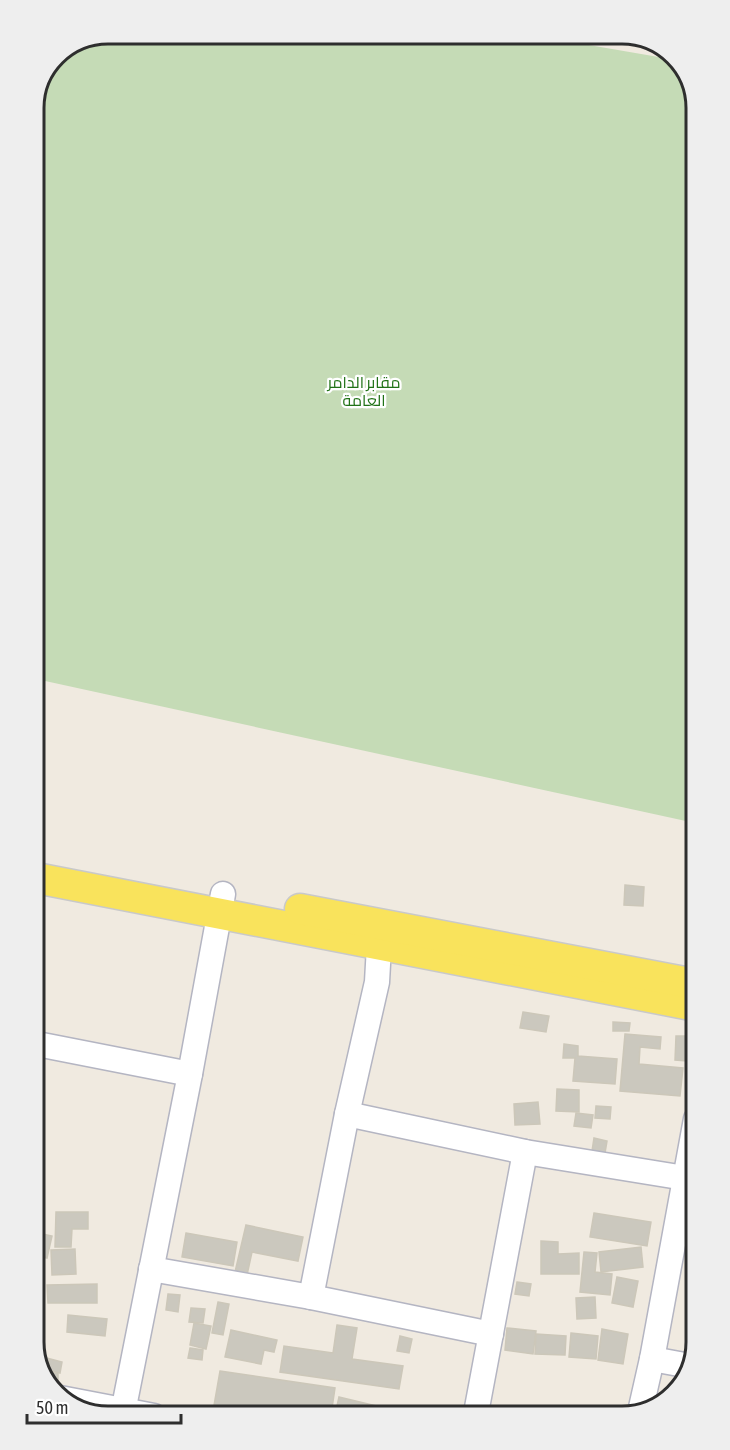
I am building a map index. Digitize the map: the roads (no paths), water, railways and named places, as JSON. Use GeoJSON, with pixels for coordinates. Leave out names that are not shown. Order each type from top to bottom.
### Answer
{"type":"FeatureCollection","features":[{"type":"Feature","properties":{"kind":"main road"},"geometry":{"type":"LineString","coordinates":[[44,860],[379,946],[686,1004]]}},
{"type":"Feature","properties":{"kind":"main road"},"geometry":{"type":"LineString","coordinates":[[44,879],[221,904],[686,982]]}},
{"type":"Feature","properties":{"kind":"street"},"geometry":{"type":"LineString","coordinates":[[124,1406],[221,904]]}},
{"type":"Feature","properties":{"kind":"street"},"geometry":{"type":"LineString","coordinates":[[311,1297],[347,1114],[377,982],[379,946]]}},
{"type":"Feature","properties":{"kind":"street"},"geometry":{"type":"LineString","coordinates":[[44,1045],[190,1074]]}},
{"type":"Feature","properties":{"kind":"street"},"geometry":{"type":"LineString","coordinates":[[347,1114],[525,1152],[685,1178]]}},
{"type":"Feature","properties":{"kind":"street"},"geometry":{"type":"LineString","coordinates":[[477,1406],[525,1152]]}},
{"type":"Feature","properties":{"kind":"street"},"geometry":{"type":"LineString","coordinates":[[642,1403],[686,1173]]}},
{"type":"Feature","properties":{"kind":"street"},"geometry":{"type":"LineString","coordinates":[[151,1269],[311,1297],[491,1334]]}},
{"type":"Feature","properties":{"kind":"street"},"geometry":{"type":"LineString","coordinates":[[652,1359],[683,1365]]}},
{"type":"Feature","properties":{"kind":"park label","name":"مقابر الدامر العامة"},"geometry":{"type":"Point","coordinates":[364,391]}}]}
